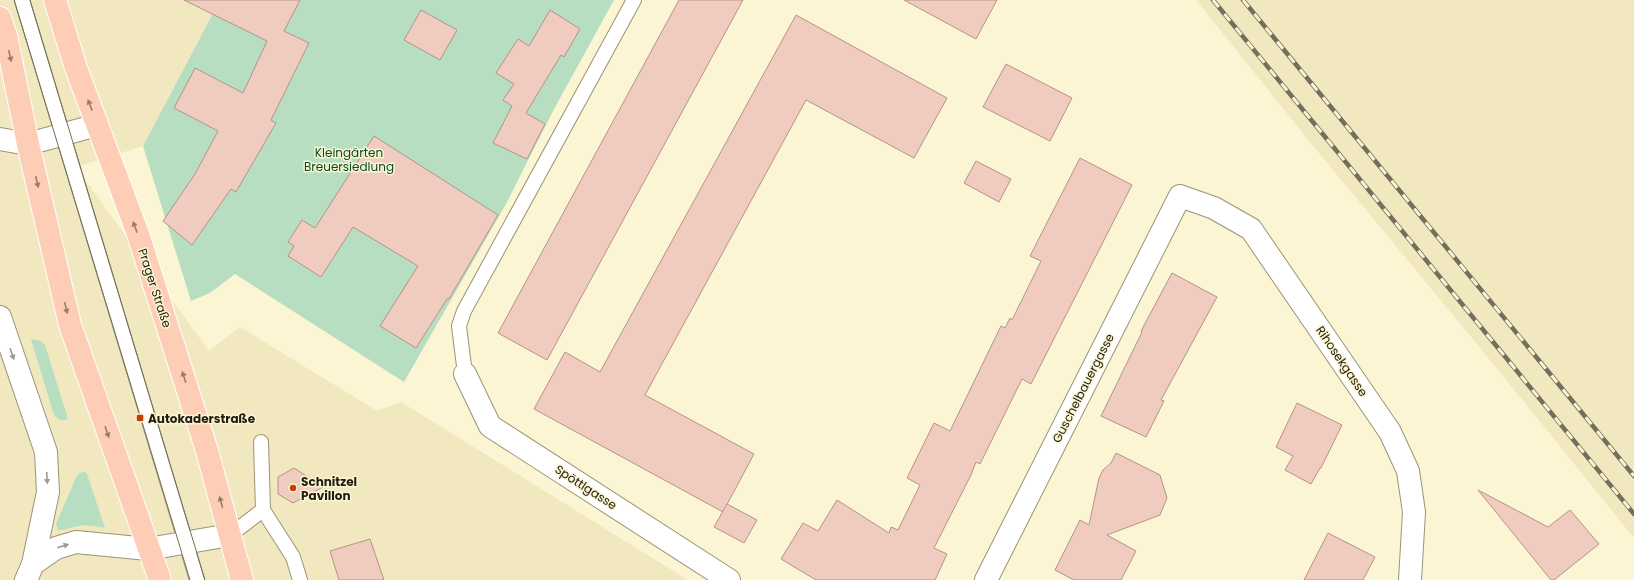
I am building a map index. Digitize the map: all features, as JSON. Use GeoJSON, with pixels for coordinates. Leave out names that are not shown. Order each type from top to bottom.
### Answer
{"type":"FeatureCollection","features":[{"type":"Feature","properties":{"kind":"main road","name":"Prager Straße"},"geometry":{"type":"LineString","coordinates":[[55,0],[76,68],[138,234],[207,451],[242,580]]}},
{"type":"Feature","properties":{"kind":"main road"},"geometry":{"type":"LineString","coordinates":[[0,18],[6,36],[28,144],[70,324],[160,580]]}},
{"type":"Feature","properties":{"kind":"street"},"geometry":{"type":"LineString","coordinates":[[0,139],[28,144],[97,125]]}},
{"type":"Feature","properties":{"kind":"street","name":"Guschelbauergasse"},"geometry":{"type":"LineString","coordinates":[[986,580],[1180,196]]}},
{"type":"Feature","properties":{"kind":"street","name":"Rihosekgasse"},"geometry":{"type":"LineString","coordinates":[[1180,196],[1214,208],[1252,228],[1390,432],[1408,471],[1414,512],[1410,580]]}},
{"type":"Feature","properties":{"kind":"street"},"geometry":{"type":"LineString","coordinates":[[0,317],[46,452],[48,492],[29,572]]}},
{"type":"Feature","properties":{"kind":"street","name":"Spöttlgasse"},"geometry":{"type":"LineString","coordinates":[[465,374],[490,426],[729,580]]}},
{"type":"Feature","properties":{"kind":"street"},"geometry":{"type":"LineString","coordinates":[[29,572],[56,548],[76,542],[148,549],[230,535]]}},
{"type":"Feature","properties":{"kind":"lane"},"geometry":{"type":"LineString","coordinates":[[22,0],[197,580]]}},
{"type":"Feature","properties":{"kind":"lane"},"geometry":{"type":"LineString","coordinates":[[465,374],[459,326],[464,311],[634,0]]}},
{"type":"Feature","properties":{"kind":"lane"},"geometry":{"type":"LineString","coordinates":[[261,442],[263,510],[293,557],[300,580]]}},
{"type":"Feature","properties":{"kind":"lane"},"geometry":{"type":"LineString","coordinates":[[230,535],[263,510]]}},
{"type":"Feature","properties":{"kind":"shaded area"},"geometry":{"type":"Polygon","coordinates":[[[0,0],[220,0],[143,146],[76,167],[209,351],[240,327],[377,411],[401,402],[688,580],[0,580],[0,0]]]}},
{"type":"Feature","properties":{"kind":"shaded area"},"geometry":{"type":"Polygon","coordinates":[[[1196,0],[1634,0],[1634,538],[1481,349],[1309,141],[1196,0]]]}},
{"type":"Feature","properties":{"kind":"green space","name":"Kleingärten Breuersiedlung"},"geometry":{"type":"Polygon","coordinates":[[[220,0],[614,0],[553,111],[506,204],[404,382],[235,274],[210,293],[191,301],[143,146],[220,0]]]}},
{"type":"Feature","properties":{"kind":"green space"},"geometry":{"type":"Polygon","coordinates":[[[31,339],[41,341],[45,345],[68,419],[59,419],[53,412],[31,339]]]}},
{"type":"Feature","properties":{"kind":"green space"},"geometry":{"type":"Polygon","coordinates":[[[86,471],[105,528],[82,526],[58,530],[56,524],[75,480],[78,474],[86,471]]]}},
{"type":"Feature","properties":{"kind":"building"},"geometry":{"type":"Polygon","coordinates":[[[184,0],[300,0],[284,31],[309,43],[271,120],[276,123],[236,192],[231,189],[192,245],[163,221],[195,174],[218,131],[174,108],[195,68],[243,93],[267,41],[184,0]]]}},
{"type":"Feature","properties":{"kind":"building"},"geometry":{"type":"Polygon","coordinates":[[[679,0],[743,0],[547,360],[498,333],[679,0]]]}},
{"type":"Feature","properties":{"kind":"building"},"geometry":{"type":"Polygon","coordinates":[[[904,0],[997,0],[976,39],[904,0]]]}},
{"type":"Feature","properties":{"kind":"building"},"geometry":{"type":"Polygon","coordinates":[[[421,10],[457,30],[440,60],[404,40],[421,10]]]}},
{"type":"Feature","properties":{"kind":"building"},"geometry":{"type":"Polygon","coordinates":[[[550,10],[580,29],[564,57],[561,55],[526,113],[545,124],[527,159],[493,143],[512,106],[503,100],[514,84],[496,73],[518,39],[529,46],[550,10]]]}},
{"type":"Feature","properties":{"kind":"building"},"geometry":{"type":"Polygon","coordinates":[[[796,15],[947,98],[914,158],[806,100],[645,395],[754,454],[723,512],[534,409],[565,352],[600,372],[796,15]]]}},
{"type":"Feature","properties":{"kind":"building"},"geometry":{"type":"Polygon","coordinates":[[[1006,64],[1072,98],[1050,141],[983,107],[1006,64]]]}},
{"type":"Feature","properties":{"kind":"building"},"geometry":{"type":"Polygon","coordinates":[[[374,136],[498,215],[449,299],[447,299],[416,348],[380,326],[418,266],[353,227],[321,277],[288,256],[294,246],[288,242],[302,220],[315,228],[374,136]]]}},
{"type":"Feature","properties":{"kind":"building"},"geometry":{"type":"Polygon","coordinates":[[[1080,158],[1132,185],[1031,384],[1022,379],[980,464],[976,462],[971,475],[934,548],[947,554],[935,580],[816,580],[781,559],[803,523],[818,531],[837,500],[889,533],[891,527],[898,530],[920,485],[907,478],[934,423],[950,431],[1001,326],[1005,328],[1010,318],[1012,320],[1041,261],[1030,256],[1080,158]]]}},
{"type":"Feature","properties":{"kind":"building"},"geometry":{"type":"Polygon","coordinates":[[[976,161],[1011,179],[999,202],[964,183],[976,161]]]}},
{"type":"Feature","properties":{"kind":"building"},"geometry":{"type":"Polygon","coordinates":[[[1172,273],[1217,297],[1161,400],[1164,401],[1146,437],[1101,416],[1142,332],[1141,331],[1172,273]]]}},
{"type":"Feature","properties":{"kind":"building"},"geometry":{"type":"Polygon","coordinates":[[[1297,403],[1342,425],[1321,468],[1311,484],[1285,470],[1293,456],[1276,447],[1297,403]]]}},
{"type":"Feature","properties":{"kind":"building"},"geometry":{"type":"Polygon","coordinates":[[[1116,453],[1160,475],[1167,498],[1160,515],[1107,535],[1136,551],[1121,580],[1074,580],[1055,570],[1080,520],[1089,525],[1099,478],[1103,470],[1111,463],[1116,453]]]}},
{"type":"Feature","properties":{"kind":"building"},"geometry":{"type":"Polygon","coordinates":[[[294,468],[323,487],[293,503],[278,494],[278,477],[294,468]]]}},
{"type":"Feature","properties":{"kind":"building"},"geometry":{"type":"Polygon","coordinates":[[[1478,490],[1548,527],[1570,510],[1599,544],[1554,580],[1551,580],[1478,490]]]}},
{"type":"Feature","properties":{"kind":"building"},"geometry":{"type":"Polygon","coordinates":[[[727,504],[757,520],[744,543],[714,527],[727,504]]]}},
{"type":"Feature","properties":{"kind":"building"},"geometry":{"type":"Polygon","coordinates":[[[1328,533],[1375,557],[1363,580],[1304,580],[1328,533]]]}},
{"type":"Feature","properties":{"kind":"building"},"geometry":{"type":"Polygon","coordinates":[[[370,539],[384,580],[339,580],[330,551],[370,539]]]}},
{"type":"Feature","properties":{"kind":"tram line"},"geometry":{"type":"LineString","coordinates":[[14,0],[190,580]]}},
{"type":"Feature","properties":{"kind":"tram line"},"geometry":{"type":"LineString","coordinates":[[30,0],[205,580]]}},
{"type":"Feature","properties":{"kind":"railway"},"geometry":{"type":"LineString","coordinates":[[1213,0],[1634,514]]}},
{"type":"Feature","properties":{"kind":"railway"},"geometry":{"type":"LineString","coordinates":[[1243,0],[1634,476]]}},
{"type":"Feature","properties":{"kind":"place","name":"Autokaderstraße"},"geometry":{"type":"Point","coordinates":[140,418]}},
{"type":"Feature","properties":{"kind":"place","name":"Schnitzel Pavillon"},"geometry":{"type":"Point","coordinates":[293,488]}}]}
